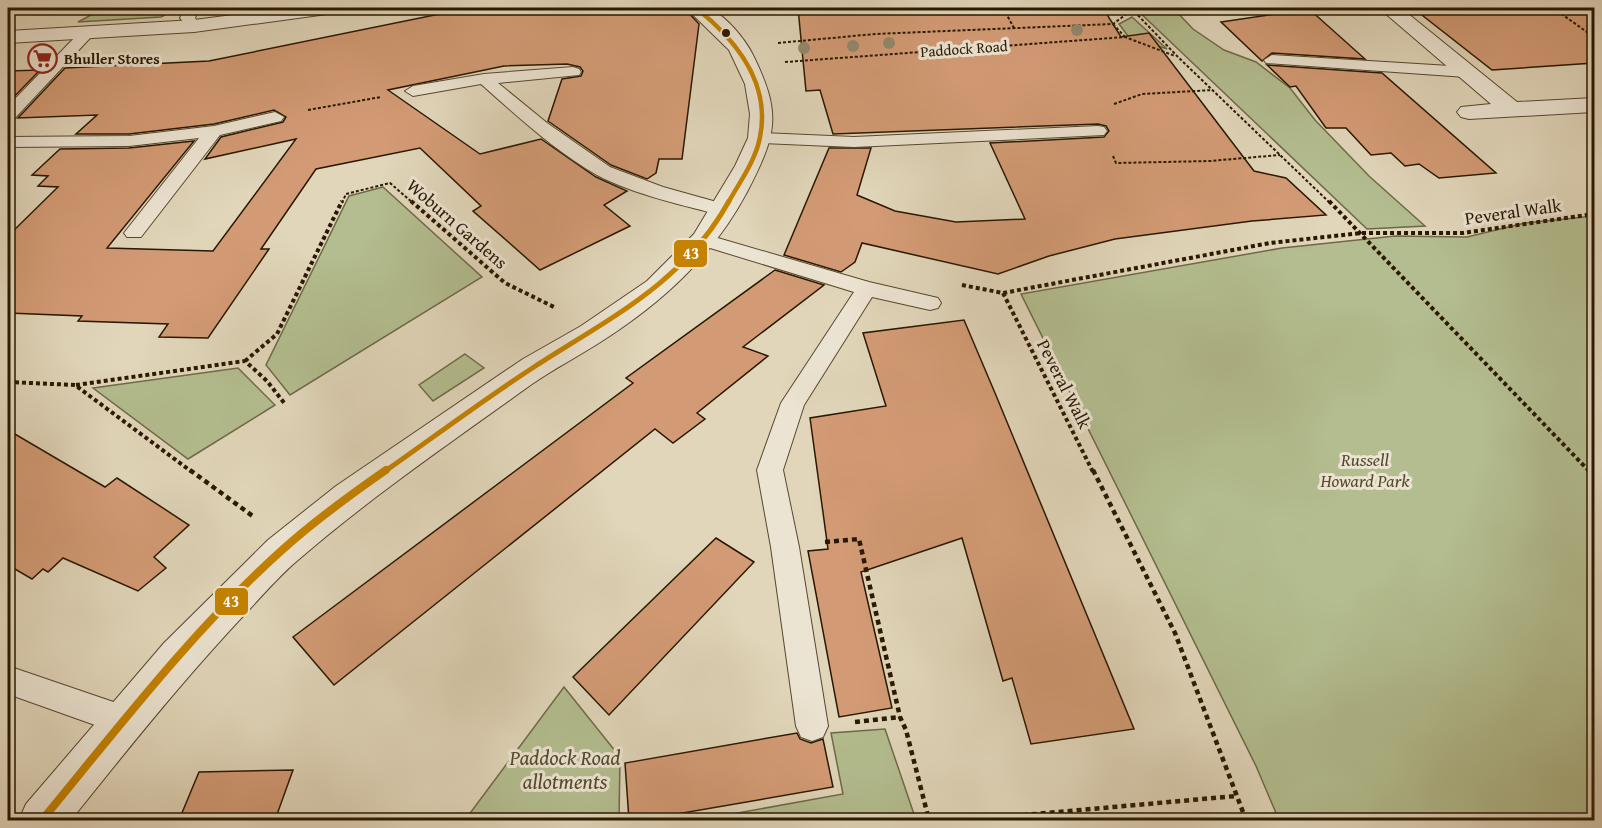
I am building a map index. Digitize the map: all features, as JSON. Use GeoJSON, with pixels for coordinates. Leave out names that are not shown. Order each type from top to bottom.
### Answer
{"type":"FeatureCollection","features":[{"type":"Feature","properties":{"kind":"street"},"geometry":{"type":"LineString","coordinates":[[8,37],[86,34],[193,17],[327,8]]}},
{"type":"Feature","properties":{"kind":"street"},"geometry":{"type":"LineString","coordinates":[[42,820],[178,656],[281,551],[369,482],[534,367],[592,333],[657,288],[704,240],[724,210],[748,166],[760,138],[762,114],[756,84],[742,56],[720,27],[696,8]]}},
{"type":"Feature","properties":{"kind":"street"},"geometry":{"type":"LineString","coordinates":[[1389,8],[1511,109]]}},
{"type":"Feature","properties":{"kind":"street"},"geometry":{"type":"LineString","coordinates":[[1469,112],[1594,105]]}},
{"type":"Feature","properties":{"kind":"lane"},"geometry":{"type":"LineString","coordinates":[[8,115],[86,34]]}},
{"type":"Feature","properties":{"kind":"lane"},"geometry":{"type":"LineString","coordinates":[[1272,60],[1466,72]]}},
{"type":"Feature","properties":{"kind":"lane"},"geometry":{"type":"LineString","coordinates":[[413,91],[484,79],[573,72]]}},
{"type":"Feature","properties":{"kind":"lane"},"geometry":{"type":"LineString","coordinates":[[484,79],[541,127],[604,171],[656,190],[724,210]]}},
{"type":"Feature","properties":{"kind":"lane"},"geometry":{"type":"LineString","coordinates":[[8,142],[129,141],[214,131],[275,117]]}},
{"type":"Feature","properties":{"kind":"lane"},"geometry":{"type":"LineString","coordinates":[[134,233],[214,131]]}},
{"type":"Feature","properties":{"kind":"lane"},"geometry":{"type":"LineString","coordinates":[[760,138],[967,146],[1098,131]]}},
{"type":"Feature","properties":{"kind":"lane"},"geometry":{"type":"LineString","coordinates":[[704,240],[867,289],[930,303]]}},
{"type":"Feature","properties":{"kind":"lane"},"geometry":{"type":"LineString","coordinates":[[812,726],[785,547],[770,470],[793,403],[867,289]]}},
{"type":"Feature","properties":{"kind":"lane"},"geometry":{"type":"LineString","coordinates":[[8,680],[123,720]]}},
{"type":"Feature","properties":{"kind":"path"},"geometry":{"type":"LineString","coordinates":[[1003,8],[1014,28]]}},
{"type":"Feature","properties":{"kind":"path"},"geometry":{"type":"LineString","coordinates":[[1553,8],[1594,37]]}},
{"type":"Feature","properties":{"kind":"path"},"geometry":{"type":"LineString","coordinates":[[1125,37],[1113,24],[1132,9],[1178,57],[1362,233],[1594,476]]}},
{"type":"Feature","properties":{"kind":"path","name":"Paddock Road"},"geometry":{"type":"LineString","coordinates":[[742,56],[806,39],[1113,24]]}},
{"type":"Feature","properties":{"kind":"path","name":"Paddock Road"},"geometry":{"type":"LineString","coordinates":[[742,56],[1125,37],[1178,57]]}},
{"type":"Feature","properties":{"kind":"path"},"geometry":{"type":"LineString","coordinates":[[1213,90],[1142,94],[1111,104],[1091,119],[1116,163],[1210,161],[1280,155]]}},
{"type":"Feature","properties":{"kind":"path"},"geometry":{"type":"LineString","coordinates":[[275,117],[413,91]]}},
{"type":"Feature","properties":{"kind":"path","name":"Woburn Gardens"},"geometry":{"type":"LineString","coordinates":[[245,361],[277,334],[346,194],[390,183],[505,283],[532,299],[571,315],[592,333]]}},
{"type":"Feature","properties":{"kind":"path","name":"Peveral Walk"},"geometry":{"type":"LineString","coordinates":[[1246,820],[1175,633],[1003,293],[1195,255],[1362,233],[1463,233],[1594,214]]}},
{"type":"Feature","properties":{"kind":"path"},"geometry":{"type":"LineString","coordinates":[[8,382],[75,386],[245,361],[267,381],[285,404]]}},
{"type":"Feature","properties":{"kind":"path"},"geometry":{"type":"LineString","coordinates":[[75,386],[244,508],[269,529],[281,551]]}},
{"type":"Feature","properties":{"kind":"path"},"geometry":{"type":"LineString","coordinates":[[785,547],[859,539],[900,717],[911,746],[929,820]]}},
{"type":"Feature","properties":{"kind":"path"},"geometry":{"type":"LineString","coordinates":[[969,820],[1236,796]]}},
{"type":"Feature","properties":{"kind":"green space"},"geometry":{"type":"Polygon","coordinates":[[[104,8],[178,8],[161,17],[78,22],[104,8]]]}},
{"type":"Feature","properties":{"kind":"green space"},"geometry":{"type":"Polygon","coordinates":[[[1135,8],[1173,8],[1193,29],[1224,50],[1256,62],[1290,88],[1315,120],[1369,176],[1425,226],[1367,229],[1135,8]]]}},
{"type":"Feature","properties":{"kind":"green space"},"geometry":{"type":"Polygon","coordinates":[[[1132,17],[1167,49],[1128,36],[1119,24],[1132,17]]]}},
{"type":"Feature","properties":{"kind":"green space"},"geometry":{"type":"Polygon","coordinates":[[[383,187],[482,277],[290,395],[266,365],[349,196],[383,187]]]}},
{"type":"Feature","properties":{"kind":"green space","name":"Russell Howard Park"},"geometry":{"type":"Polygon","coordinates":[[[1594,216],[1594,820],[1279,820],[1256,766],[1021,294],[1282,248],[1395,236],[1467,237],[1525,223],[1594,216]]]}},
{"type":"Feature","properties":{"kind":"green space"},"geometry":{"type":"Polygon","coordinates":[[[465,354],[484,368],[433,401],[419,385],[465,354]]]}},
{"type":"Feature","properties":{"kind":"green space"},"geometry":{"type":"Polygon","coordinates":[[[238,368],[275,405],[188,459],[93,388],[238,368]]]}},
{"type":"Feature","properties":{"kind":"green space","name":"Paddock Road allotments"},"geometry":{"type":"Polygon","coordinates":[[[564,687],[620,757],[619,820],[465,820],[564,687]]]}},
{"type":"Feature","properties":{"kind":"green space"},"geometry":{"type":"Polygon","coordinates":[[[885,729],[916,820],[699,820],[843,794],[831,733],[885,729]]]}},
{"type":"Feature","properties":{"kind":"building"},"geometry":{"type":"Polygon","coordinates":[[[469,8],[684,8],[699,24],[682,159],[659,159],[656,173],[647,179],[611,165],[548,121],[562,79],[581,76],[583,71],[580,67],[567,64],[504,66],[388,90],[480,154],[541,139],[596,177],[627,191],[604,205],[630,226],[540,270],[473,211],[481,206],[420,148],[316,169],[261,249],[269,249],[208,338],[159,337],[168,324],[78,321],[82,316],[8,313],[8,236],[58,187],[38,186],[48,176],[32,175],[60,149],[129,148],[194,141],[107,248],[213,251],[296,139],[205,159],[221,137],[283,122],[286,117],[274,110],[214,124],[129,134],[76,134],[97,115],[18,118],[65,68],[209,61],[469,8]]]}},
{"type":"Feature","properties":{"kind":"building"},"geometry":{"type":"Polygon","coordinates":[[[798,8],[1103,8],[1121,37],[1149,33],[1254,171],[1286,178],[1326,215],[1252,221],[1115,239],[1049,256],[998,274],[862,243],[855,262],[841,272],[784,255],[829,148],[871,148],[857,195],[895,211],[956,222],[1025,219],[990,143],[1104,137],[1109,131],[1106,126],[1098,124],[833,134],[820,90],[806,91],[798,8]]]}},
{"type":"Feature","properties":{"kind":"building"},"geometry":{"type":"Polygon","coordinates":[[[1413,8],[1594,8],[1594,63],[1492,70],[1413,8]]]}},
{"type":"Feature","properties":{"kind":"building"},"geometry":{"type":"Polygon","coordinates":[[[1309,9],[1365,59],[1272,53],[1262,61],[1221,22],[1309,9]]]}},
{"type":"Feature","properties":{"kind":"building"},"geometry":{"type":"Polygon","coordinates":[[[1267,65],[1382,73],[1496,173],[1439,178],[1419,164],[1405,166],[1391,153],[1371,155],[1346,128],[1326,128],[1296,86],[1290,87],[1267,65]]]}},
{"type":"Feature","properties":{"kind":"building"},"geometry":{"type":"Polygon","coordinates":[[[40,70],[8,103],[8,71],[40,70]]]}},
{"type":"Feature","properties":{"kind":"building"},"geometry":{"type":"Polygon","coordinates":[[[775,270],[824,285],[743,347],[768,356],[697,413],[705,419],[673,443],[655,429],[334,685],[293,637],[633,383],[626,378],[775,270]]]}},
{"type":"Feature","properties":{"kind":"building"},"geometry":{"type":"Polygon","coordinates":[[[964,320],[1134,729],[1031,744],[1012,678],[1003,681],[962,538],[861,572],[892,708],[839,717],[808,551],[828,549],[810,418],[886,406],[863,333],[964,320]]]}},
{"type":"Feature","properties":{"kind":"building"},"geometry":{"type":"Polygon","coordinates":[[[8,430],[105,487],[117,478],[189,525],[154,557],[166,568],[138,591],[63,558],[48,572],[43,569],[32,579],[8,565],[8,430]]]}},
{"type":"Feature","properties":{"kind":"building"},"geometry":{"type":"Polygon","coordinates":[[[716,538],[754,562],[609,715],[573,677],[716,538]]]}},
{"type":"Feature","properties":{"kind":"building"},"geometry":{"type":"Polygon","coordinates":[[[797,733],[800,739],[811,743],[823,739],[833,787],[642,820],[629,820],[625,763],[797,733]]]}},
{"type":"Feature","properties":{"kind":"building"},"geometry":{"type":"Polygon","coordinates":[[[293,770],[275,820],[179,820],[199,772],[293,770]]]}},
{"type":"Feature","properties":{"kind":"transit line","name":"43"},"geometry":{"type":"LineString","coordinates":[[42,820],[178,656],[281,551],[349,496],[534,367],[592,333],[657,288],[704,240],[724,210],[748,166],[760,138],[762,114],[756,84],[739,48],[720,27],[696,8]]}},
{"type":"Feature","properties":{"kind":"place","name":"Bhuller Stores"},"geometry":{"type":"Point","coordinates":[43,59]}}]}
